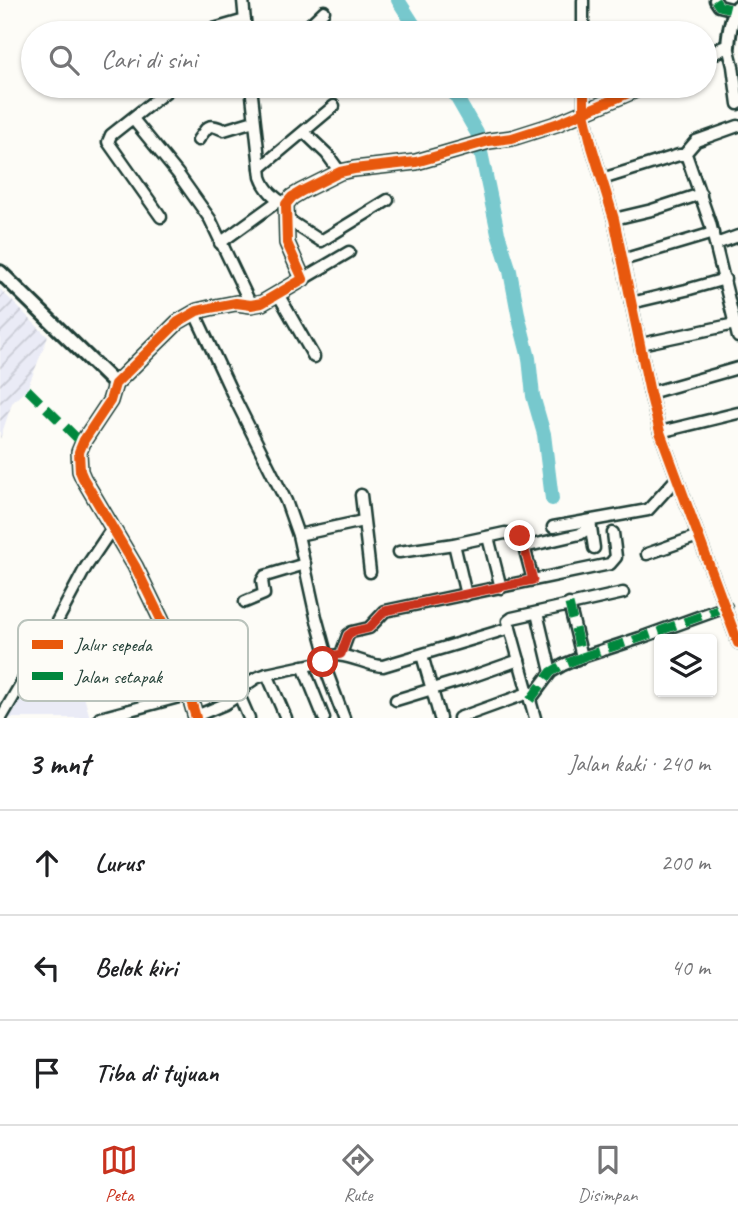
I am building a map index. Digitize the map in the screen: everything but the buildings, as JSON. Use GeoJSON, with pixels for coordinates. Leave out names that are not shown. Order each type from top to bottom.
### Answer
{"type":"FeatureCollection","features":[{"type":"Feature","properties":{"kind":"street"},"geometry":{"type":"LineString","coordinates":[[242,21],[245,20],[243,0]]}},
{"type":"Feature","properties":{"kind":"street"},"geometry":{"type":"LineString","coordinates":[[583,0],[583,21]]}},
{"type":"Feature","properties":{"kind":"street"},"geometry":{"type":"LineString","coordinates":[[715,0],[719,6],[737,9],[732,40],[738,104]]}},
{"type":"Feature","properties":{"kind":"street"},"geometry":{"type":"LineString","coordinates":[[314,21],[324,11]]}},
{"type":"Feature","properties":{"kind":"street"},"geometry":{"type":"LineString","coordinates":[[158,98],[108,139],[161,217]]}},
{"type":"Feature","properties":{"kind":"street"},"geometry":{"type":"LineString","coordinates":[[252,98],[262,181],[282,202],[287,219],[286,238],[303,279]]}},
{"type":"Feature","properties":{"kind":"street"},"geometry":{"type":"LineString","coordinates":[[583,98],[584,113],[614,219],[660,432],[738,643]]}},
{"type":"Feature","properties":{"kind":"street"},"geometry":{"type":"LineString","coordinates":[[220,243],[282,202],[340,172],[416,162],[489,141],[512,138],[556,124],[618,98]]}},
{"type":"Feature","properties":{"kind":"street"},"geometry":{"type":"LineString","coordinates":[[260,168],[334,106]]}},
{"type":"Feature","properties":{"kind":"street"},"geometry":{"type":"LineString","coordinates":[[132,118],[188,186],[210,219],[251,305]]}},
{"type":"Feature","properties":{"kind":"street"},"geometry":{"type":"LineString","coordinates":[[198,140],[208,127],[216,126],[224,130],[254,121]]}},
{"type":"Feature","properties":{"kind":"street"},"geometry":{"type":"LineString","coordinates":[[602,179],[684,155],[696,141],[738,126]]}},
{"type":"Feature","properties":{"kind":"street"},"geometry":{"type":"LineString","coordinates":[[304,132],[327,154],[340,172]]}},
{"type":"Feature","properties":{"kind":"street"},"geometry":{"type":"LineString","coordinates":[[684,155],[701,194],[715,239],[738,337]]}},
{"type":"Feature","properties":{"kind":"street"},"geometry":{"type":"LineString","coordinates":[[614,219],[701,194]]}},
{"type":"Feature","properties":{"kind":"street"},"geometry":{"type":"LineString","coordinates":[[287,219],[321,241],[388,200]]}},
{"type":"Feature","properties":{"kind":"street"},"geometry":{"type":"LineString","coordinates":[[622,260],[738,236]]}},
{"type":"Feature","properties":{"kind":"street"},"geometry":{"type":"LineString","coordinates":[[162,620],[150,593],[83,478],[79,452],[84,440],[110,401],[115,384],[171,328],[187,316],[236,303],[262,303],[349,252]]}},
{"type":"Feature","properties":{"kind":"street"},"geometry":{"type":"LineString","coordinates":[[0,272],[115,384]]}},
{"type":"Feature","properties":{"kind":"street"},"geometry":{"type":"LineString","coordinates":[[631,303],[725,279]]}},
{"type":"Feature","properties":{"kind":"street"},"geometry":{"type":"LineString","coordinates":[[278,295],[314,357]]}},
{"type":"Feature","properties":{"kind":"street"},"geometry":{"type":"LineString","coordinates":[[197,312],[198,320],[232,393],[286,501],[298,535],[325,659],[344,718]]}},
{"type":"Feature","properties":{"kind":"street"},"geometry":{"type":"LineString","coordinates":[[641,344],[735,324]]}},
{"type":"Feature","properties":{"kind":"street"},"geometry":{"type":"LineString","coordinates":[[650,393],[738,368]]}},
{"type":"Feature","properties":{"kind":"street"},"geometry":{"type":"LineString","coordinates":[[660,432],[738,413]]}},
{"type":"Feature","properties":{"kind":"street"},"geometry":{"type":"LineString","coordinates":[[552,527],[648,510],[677,478]]}},
{"type":"Feature","properties":{"kind":"street"},"geometry":{"type":"LineString","coordinates":[[361,495],[370,572]]}},
{"type":"Feature","properties":{"kind":"street"},"geometry":{"type":"LineString","coordinates":[[298,535],[363,521]]}},
{"type":"Feature","properties":{"kind":"street"},"geometry":{"type":"LineString","coordinates":[[524,547],[580,534],[586,530],[588,521]]}},
{"type":"Feature","properties":{"kind":"street"},"geometry":{"type":"LineString","coordinates":[[588,521],[594,548]]}},
{"type":"Feature","properties":{"kind":"street"},"geometry":{"type":"LineString","coordinates":[[58,620],[86,568],[113,527]]}},
{"type":"Feature","properties":{"kind":"street"},"geometry":{"type":"LineString","coordinates":[[399,552],[505,533],[516,534],[522,539],[533,580]]}},
{"type":"Feature","properties":{"kind":"street"},"geometry":{"type":"LineString","coordinates":[[341,654],[348,635],[369,628],[385,611],[610,564],[616,557],[613,533]]}},
{"type":"Feature","properties":{"kind":"street"},"geometry":{"type":"LineString","coordinates":[[647,554],[698,536]]}},
{"type":"Feature","properties":{"kind":"street"},"geometry":{"type":"LineString","coordinates":[[488,537],[501,588]]}},
{"type":"Feature","properties":{"kind":"street"},"geometry":{"type":"LineString","coordinates":[[454,544],[466,595]]}},
{"type":"Feature","properties":{"kind":"street"},"geometry":{"type":"LineString","coordinates":[[245,602],[264,593],[262,581],[265,576],[304,564]]}},
{"type":"Feature","properties":{"kind":"street"},"geometry":{"type":"LineString","coordinates":[[535,718],[508,622],[510,618],[623,593]]}},
{"type":"Feature","properties":{"kind":"street"},"geometry":{"type":"LineString","coordinates":[[569,604],[582,657]]}},
{"type":"Feature","properties":{"kind":"street"},"geometry":{"type":"LineString","coordinates":[[459,718],[529,697],[551,673],[582,657],[726,607]]}},
{"type":"Feature","properties":{"kind":"street"},"geometry":{"type":"LineString","coordinates":[[537,613],[551,673]]}},
{"type":"Feature","properties":{"kind":"street"},"geometry":{"type":"LineString","coordinates":[[248,684],[267,674],[341,654],[375,666],[383,666],[510,628]]}},
{"type":"Feature","properties":{"kind":"street"},"geometry":{"type":"LineString","coordinates":[[422,655],[440,718]]}},
{"type":"Feature","properties":{"kind":"street"},"geometry":{"type":"LineString","coordinates":[[396,700],[519,660]]}},
{"type":"Feature","properties":{"kind":"street"},"geometry":{"type":"LineString","coordinates":[[303,666],[324,718]]}},
{"type":"Feature","properties":{"kind":"street"},"geometry":{"type":"LineString","coordinates":[[267,674],[286,718]]}},
{"type":"Feature","properties":{"kind":"street"},"geometry":{"type":"LineString","coordinates":[[1,718],[18,689]]}},
{"type":"Feature","properties":{"kind":"street"},"geometry":{"type":"LineString","coordinates":[[100,718],[160,701]]}},
{"type":"Feature","properties":{"kind":"street"},"geometry":{"type":"LineString","coordinates":[[196,717],[230,701]]}},
{"type":"Feature","properties":{"kind":"street"},"geometry":{"type":"LineString","coordinates":[[242,701],[249,718]]}},
{"type":"Feature","properties":{"kind":"shaded area"},"geometry":{"type":"Polygon","coordinates":[[[0,289],[48,337],[27,389],[12,403],[0,439],[0,289]]]}},
{"type":"Feature","properties":{"kind":"shaded area"},"geometry":{"type":"Polygon","coordinates":[[[18,689],[18,701],[85,701],[90,718],[1,718],[18,689]]]}},
{"type":"Feature","properties":{"kind":"waterway"},"geometry":{"type":"LineString","coordinates":[[398,0],[411,21]]}},
{"type":"Feature","properties":{"kind":"waterway"},"geometry":{"type":"LineString","coordinates":[[457,98],[477,133],[498,233],[510,271],[529,358],[533,396],[544,434],[552,499]]}},
{"type":"Feature","properties":{"kind":"marked path"},"geometry":{"type":"LineString","coordinates":[[715,0],[719,6],[735,10]]}},
{"type":"Feature","properties":{"kind":"marked path"},"geometry":{"type":"LineString","coordinates":[[27,389],[82,443]]}},
{"type":"Feature","properties":{"kind":"marked path"},"geometry":{"type":"LineString","coordinates":[[530,700],[551,672],[582,657],[569,604]]}},
{"type":"Feature","properties":{"kind":"marked path"},"geometry":{"type":"LineString","coordinates":[[582,657],[726,607]]}},
{"type":"Feature","properties":{"kind":"cycle path"},"geometry":{"type":"LineString","coordinates":[[584,98],[584,113],[614,219],[660,432],[738,643]]}},
{"type":"Feature","properties":{"kind":"cycle path"},"geometry":{"type":"LineString","coordinates":[[161,620],[135,566],[80,471],[79,452],[110,401],[115,384],[178,322],[197,311],[236,303],[262,303],[303,279],[287,243],[286,204],[302,191],[340,172],[416,162],[489,141],[512,138],[556,124],[617,98]]}},
{"type":"Feature","properties":{"kind":"cycle path"},"geometry":{"type":"LineString","coordinates":[[191,701],[196,718]]}},
{"type":"Feature","properties":{"kind":"route"},"geometry":{"type":"LineString","coordinates":[[323,662],[327,657],[341,654],[348,635],[373,626],[385,611],[533,580],[520,536]]}}]}
